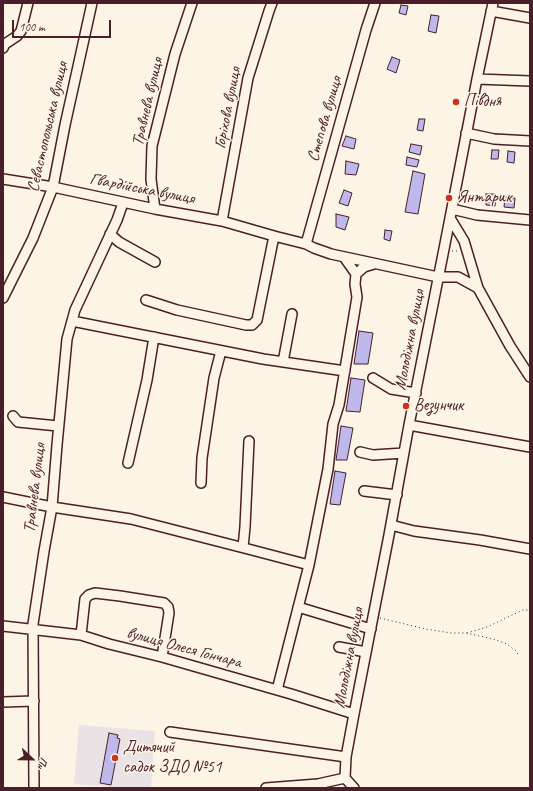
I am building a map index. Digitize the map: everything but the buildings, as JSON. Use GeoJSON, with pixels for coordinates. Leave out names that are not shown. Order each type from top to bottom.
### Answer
{"type":"FeatureCollection","features":[{"type":"Feature","properties":{"kind":"street"},"geometry":{"type":"LineString","coordinates":[[3,48],[5,44],[17,36],[28,3]]}},
{"type":"Feature","properties":{"kind":"street","name":"Севастопольська вулиця"},"geometry":{"type":"LineString","coordinates":[[3,298],[5,287],[33,238],[53,187],[92,3]]}},
{"type":"Feature","properties":{"kind":"street","name":"Травнева вулиця"},"geometry":{"type":"LineString","coordinates":[[155,210],[151,179],[152,146],[175,54],[192,3]]}},
{"type":"Feature","properties":{"kind":"street","name":"Горіхова вулиця"},"geometry":{"type":"LineString","coordinates":[[222,222],[248,78],[272,3]]}},
{"type":"Feature","properties":{"kind":"street","name":"Степова вулиця"},"geometry":{"type":"LineString","coordinates":[[306,244],[366,30],[375,3]]}},
{"type":"Feature","properties":{"kind":"street"},"geometry":{"type":"LineString","coordinates":[[492,7],[530,18]]}},
{"type":"Feature","properties":{"kind":"street","name":"Молодіжна вулиця"},"geometry":{"type":"LineString","coordinates":[[345,778],[346,758],[354,714],[374,617],[466,133],[492,7]]}},
{"type":"Feature","properties":{"kind":"street"},"geometry":{"type":"LineString","coordinates":[[477,79],[530,81]]}},
{"type":"Feature","properties":{"kind":"street"},"geometry":{"type":"LineString","coordinates":[[466,133],[494,139],[530,141]]}},
{"type":"Feature","properties":{"kind":"street","name":"Гвардійська вулиця"},"geometry":{"type":"LineString","coordinates":[[3,179],[53,187],[155,210],[222,222],[306,244],[331,254],[375,264],[438,277],[458,276],[478,288]]}},
{"type":"Feature","properties":{"kind":"street","name":"Травнева вулиця"},"geometry":{"type":"LineString","coordinates":[[34,788],[33,624],[52,507],[58,426],[67,339],[75,310],[123,202]]}},
{"type":"Feature","properties":{"kind":"street"},"geometry":{"type":"LineString","coordinates":[[530,220],[451,213],[464,241],[478,288],[510,346],[530,377]]}},
{"type":"Feature","properties":{"kind":"street"},"geometry":{"type":"LineString","coordinates":[[110,234],[119,242],[155,262]]}},
{"type":"Feature","properties":{"kind":"street"},"geometry":{"type":"LineString","coordinates":[[146,300],[177,310],[252,325],[257,320],[274,236]]}},
{"type":"Feature","properties":{"kind":"street"},"geometry":{"type":"LineString","coordinates":[[277,690],[309,566],[328,469],[333,424],[340,405],[357,297],[355,284],[356,274],[344,257]]}},
{"type":"Feature","properties":{"kind":"street"},"geometry":{"type":"LineString","coordinates":[[356,274],[364,267],[375,264]]}},
{"type":"Feature","properties":{"kind":"street"},"geometry":{"type":"LineString","coordinates":[[283,362],[292,314]]}},
{"type":"Feature","properties":{"kind":"street"},"geometry":{"type":"LineString","coordinates":[[72,321],[221,351],[345,371]]}},
{"type":"Feature","properties":{"kind":"street"},"geometry":{"type":"LineString","coordinates":[[128,463],[147,380],[154,337]]}},
{"type":"Feature","properties":{"kind":"street"},"geometry":{"type":"LineString","coordinates":[[201,482],[202,458],[214,378],[221,351]]}},
{"type":"Feature","properties":{"kind":"street"},"geometry":{"type":"LineString","coordinates":[[373,378],[391,389],[416,393]]}},
{"type":"Feature","properties":{"kind":"street"},"geometry":{"type":"LineString","coordinates":[[13,416],[18,422],[58,426]]}},
{"type":"Feature","properties":{"kind":"street"},"geometry":{"type":"LineString","coordinates":[[410,425],[530,447]]}},
{"type":"Feature","properties":{"kind":"street"},"geometry":{"type":"LineString","coordinates":[[243,547],[249,441]]}},
{"type":"Feature","properties":{"kind":"street"},"geometry":{"type":"LineString","coordinates":[[360,452],[373,455],[404,453]]}},
{"type":"Feature","properties":{"kind":"street"},"geometry":{"type":"LineString","coordinates":[[364,491],[397,494]]}},
{"type":"Feature","properties":{"kind":"street"},"geometry":{"type":"LineString","coordinates":[[3,497],[131,520],[243,547],[309,566]]}},
{"type":"Feature","properties":{"kind":"street"},"geometry":{"type":"LineString","coordinates":[[391,526],[530,549]]}},
{"type":"Feature","properties":{"kind":"street"},"geometry":{"type":"LineString","coordinates":[[81,635],[85,598],[89,595],[95,593],[164,603],[168,607],[169,613],[162,657]]}},
{"type":"Feature","properties":{"kind":"street"},"geometry":{"type":"LineString","coordinates":[[298,607],[371,629]]}},
{"type":"Feature","properties":{"kind":"street","name":"вулиця Олеся Гончара"},"geometry":{"type":"LineString","coordinates":[[3,626],[81,635],[277,690],[354,714]]}},
{"type":"Feature","properties":{"kind":"street"},"geometry":{"type":"LineString","coordinates":[[339,647],[366,652]]}},
{"type":"Feature","properties":{"kind":"street"},"geometry":{"type":"LineString","coordinates":[[3,702],[34,702]]}},
{"type":"Feature","properties":{"kind":"street"},"geometry":{"type":"LineString","coordinates":[[170,732],[346,758]]}},
{"type":"Feature","properties":{"kind":"street"},"geometry":{"type":"LineString","coordinates":[[266,788],[318,784],[345,778],[354,788]]}},
{"type":"Feature","properties":{"kind":"path"},"geometry":{"type":"LineString","coordinates":[[443,254],[451,251],[467,250]]}},
{"type":"Feature","properties":{"kind":"path"},"geometry":{"type":"LineString","coordinates":[[466,633],[486,627],[523,610],[530,610]]}},
{"type":"Feature","properties":{"kind":"path"},"geometry":{"type":"LineString","coordinates":[[374,617],[426,629],[451,633],[466,633],[493,639],[507,644],[516,651],[519,656]]}},
{"type":"Feature","properties":{"kind":"shaded area","name":"Дитячий садок ЗДО №51"},"geometry":{"type":"Polygon","coordinates":[[[79,725],[155,731],[151,788],[126,788],[74,784],[79,725]]]}},
{"type":"Feature","properties":{"kind":"place","name":"Півдня"},"geometry":{"type":"Point","coordinates":[456,102]}},
{"type":"Feature","properties":{"kind":"place","name":"Янтарик"},"geometry":{"type":"Point","coordinates":[449,198]}},
{"type":"Feature","properties":{"kind":"place","name":"Везунчик"},"geometry":{"type":"Point","coordinates":[406,406]}},
{"type":"Feature","properties":{"kind":"place","name":"Дитячий садок ЗДО №51"},"geometry":{"type":"Point","coordinates":[115,758]}}]}
